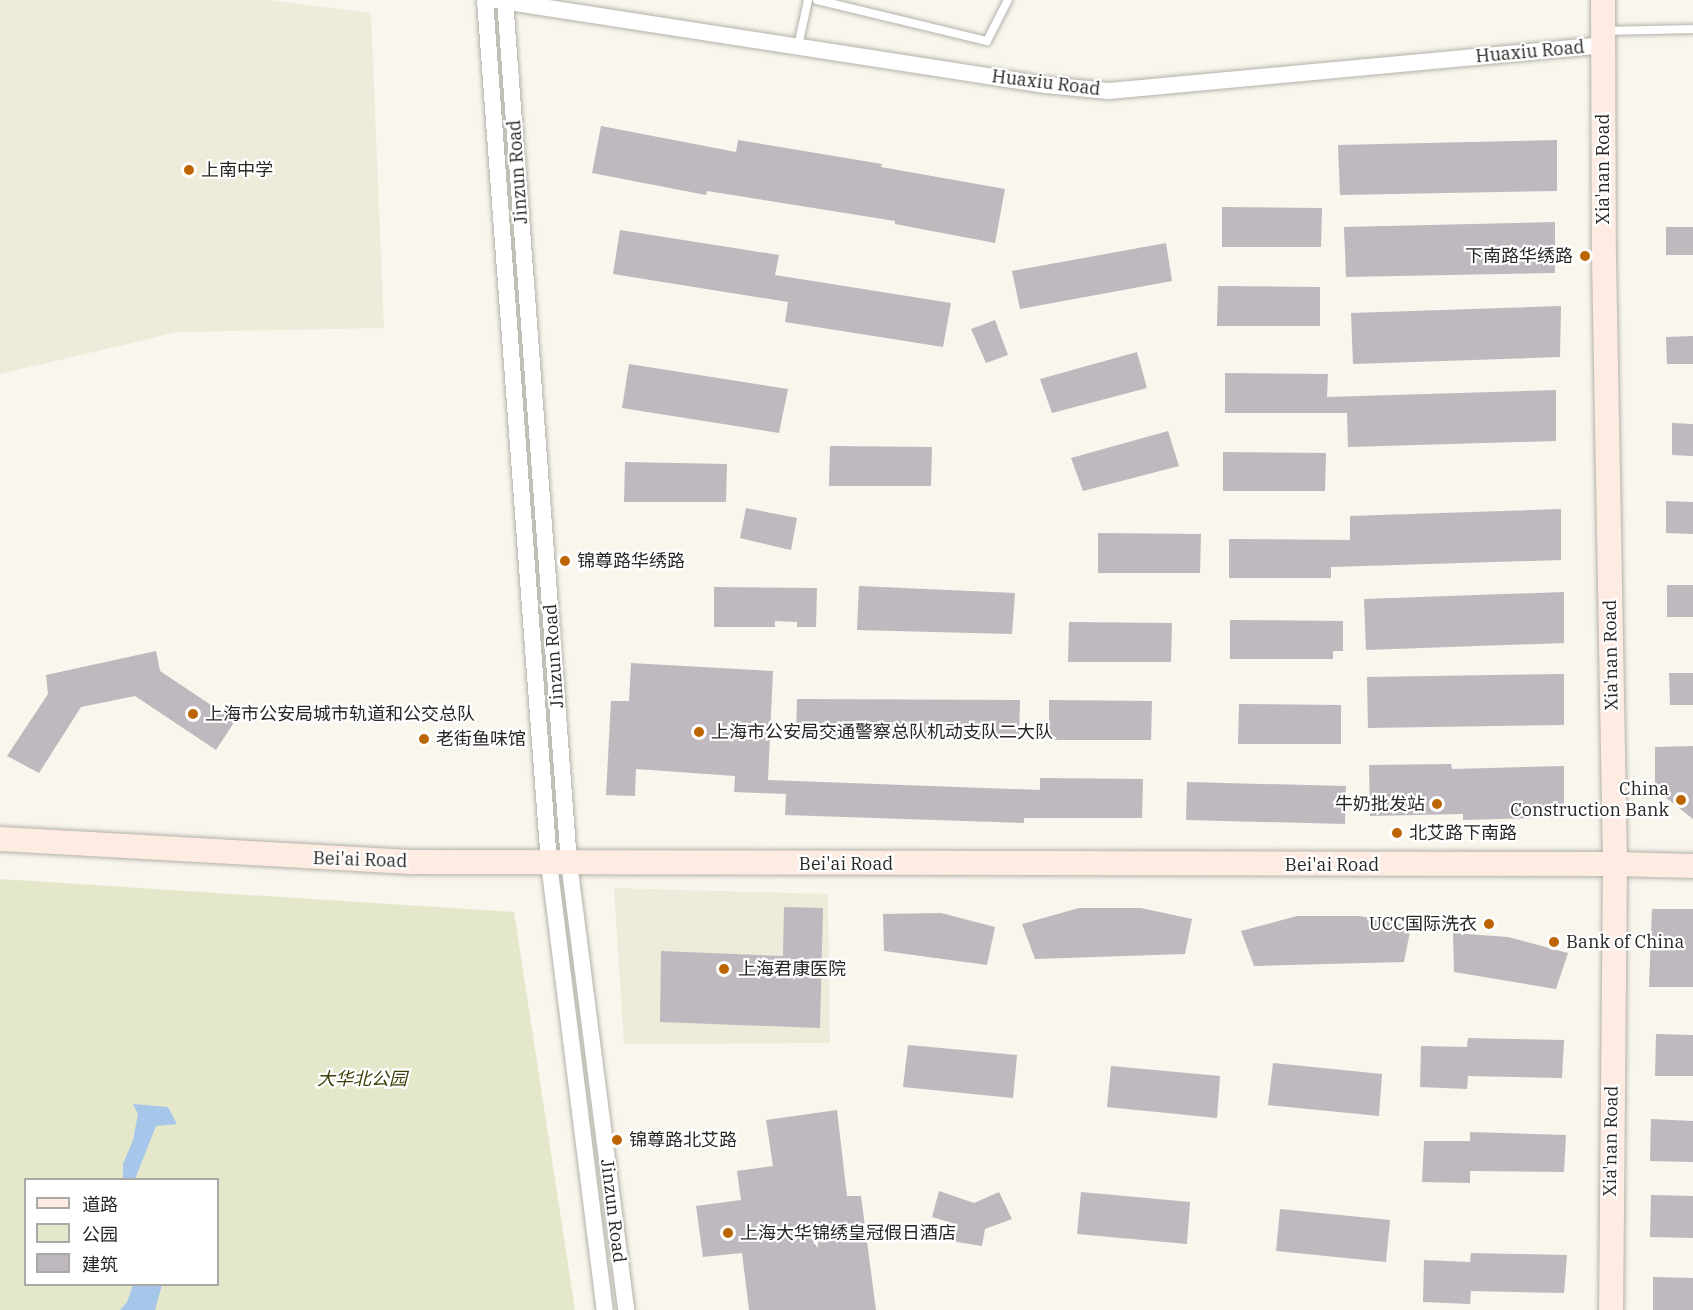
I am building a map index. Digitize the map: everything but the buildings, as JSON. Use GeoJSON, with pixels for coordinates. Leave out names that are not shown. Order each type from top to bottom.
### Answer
{"type":"FeatureCollection","features":[{"type":"Feature","properties":{"kind":"street","name":"Jinzun Road"},"geometry":{"type":"LineString","coordinates":[[485,0],[559,863],[605,1310]]}},
{"type":"Feature","properties":{"kind":"street","name":"Jinzun Road"},"geometry":{"type":"LineString","coordinates":[[502,0],[559,863],[626,1310]]}},
{"type":"Feature","properties":{"kind":"street","name":"Huaxiu Road"},"geometry":{"type":"LineString","coordinates":[[502,0],[1045,86],[1109,91],[1602,38]]}},
{"type":"Feature","properties":{"kind":"street","name":"Xia'nan Road"},"geometry":{"type":"LineString","coordinates":[[1603,0],[1615,864],[1611,1310]]}},
{"type":"Feature","properties":{"kind":"street","name":"Bei'ai Road"},"geometry":{"type":"LineString","coordinates":[[0,839],[312,858],[559,863],[1693,866]]}},
{"type":"Feature","properties":{"kind":"lane"},"geometry":{"type":"LineString","coordinates":[[798,46],[808,0]]}},
{"type":"Feature","properties":{"kind":"lane"},"geometry":{"type":"LineString","coordinates":[[817,0],[987,41],[1008,0]]}},
{"type":"Feature","properties":{"kind":"lane"},"geometry":{"type":"LineString","coordinates":[[1602,38],[1693,29]]}},
{"type":"Feature","properties":{"kind":"shaded area","name":"上南中学"},"geometry":{"type":"Polygon","coordinates":[[[0,0],[267,0],[371,13],[384,328],[178,332],[0,374],[0,0]]]}},
{"type":"Feature","properties":{"kind":"shaded area","name":"上海君康医院"},"geometry":{"type":"Polygon","coordinates":[[[614,888],[828,894],[830,1043],[624,1044],[614,888]]]}},
{"type":"Feature","properties":{"kind":"green space","name":"大华北公园"},"geometry":{"type":"Polygon","coordinates":[[[0,879],[514,912],[575,1310],[0,1310],[0,879]]]}},
{"type":"Feature","properties":{"kind":"water"},"geometry":{"type":"Polygon","coordinates":[[[133,1104],[168,1107],[177,1124],[156,1126],[135,1178],[123,1178],[123,1164],[133,1140],[138,1114],[133,1104]]]}},
{"type":"Feature","properties":{"kind":"water"},"geometry":{"type":"Polygon","coordinates":[[[133,1286],[162,1286],[155,1310],[120,1310],[127,1302],[133,1286]]]}},
{"type":"Feature","properties":{"kind":"place","name":"上南中学"},"geometry":{"type":"Point","coordinates":[189,170]}},
{"type":"Feature","properties":{"kind":"place","name":"下南路华绣路"},"geometry":{"type":"Point","coordinates":[1585,256]}},
{"type":"Feature","properties":{"kind":"place","name":"锦尊路华绣路"},"geometry":{"type":"Point","coordinates":[565,561]}},
{"type":"Feature","properties":{"kind":"place","name":"上海市公安局城市轨道和公交总队"},"geometry":{"type":"Point","coordinates":[193,714]}},
{"type":"Feature","properties":{"kind":"place","name":"上海市公安局交通警察总队机动支队二大队"},"geometry":{"type":"Point","coordinates":[699,732]}},
{"type":"Feature","properties":{"kind":"place","name":"老街鱼味馆"},"geometry":{"type":"Point","coordinates":[424,739]}},
{"type":"Feature","properties":{"kind":"place","name":"China Construction Bank"},"geometry":{"type":"Point","coordinates":[1681,800]}},
{"type":"Feature","properties":{"kind":"place","name":"牛奶批发站"},"geometry":{"type":"Point","coordinates":[1437,804]}},
{"type":"Feature","properties":{"kind":"place","name":"北艾路下南路"},"geometry":{"type":"Point","coordinates":[1397,833]}},
{"type":"Feature","properties":{"kind":"place","name":"UCC国际洗衣"},"geometry":{"type":"Point","coordinates":[1489,924]}},
{"type":"Feature","properties":{"kind":"place","name":"Bank of China"},"geometry":{"type":"Point","coordinates":[1554,942]}},
{"type":"Feature","properties":{"kind":"place","name":"上海君康医院"},"geometry":{"type":"Point","coordinates":[724,969]}},
{"type":"Feature","properties":{"kind":"place","name":"锦尊路北艾路"},"geometry":{"type":"Point","coordinates":[617,1140]}},
{"type":"Feature","properties":{"kind":"place","name":"上海大华锦绣皇冠假日酒店"},"geometry":{"type":"Point","coordinates":[728,1233]}}]}
